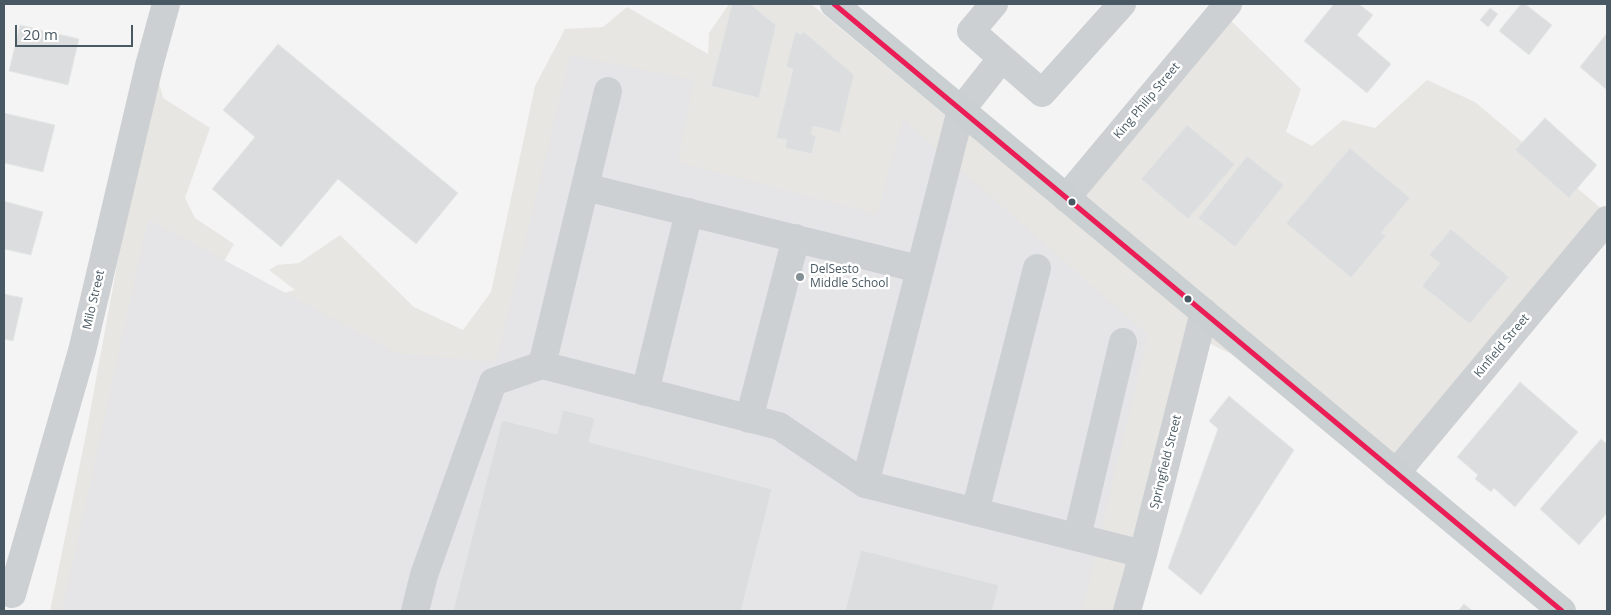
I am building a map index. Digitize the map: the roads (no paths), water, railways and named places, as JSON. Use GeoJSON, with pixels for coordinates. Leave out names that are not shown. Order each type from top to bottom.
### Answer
{"type":"FeatureCollection","features":[{"type":"Feature","properties":{"kind":"main road"},"geometry":{"type":"LineString","coordinates":[[834,4],[1562,611]]}},
{"type":"Feature","properties":{"kind":"street","name":"Milo Street"},"geometry":{"type":"LineString","coordinates":[[12,594],[82,352],[149,66],[166,4]]}},
{"type":"Feature","properties":{"kind":"street"},"geometry":{"type":"LineString","coordinates":[[994,4],[971,31],[1042,93],[1122,4]]}},
{"type":"Feature","properties":{"kind":"street","name":"King Philip Street"},"geometry":{"type":"LineString","coordinates":[[1066,198],[1214,9]]}},
{"type":"Feature","properties":{"kind":"street"},"geometry":{"type":"LineString","coordinates":[[865,484],[961,110],[1002,58]]}},
{"type":"Feature","properties":{"kind":"street"},"geometry":{"type":"LineString","coordinates":[[542,365],[608,91]]}},
{"type":"Feature","properties":{"kind":"street"},"geometry":{"type":"LineString","coordinates":[[585,187],[919,269]]}},
{"type":"Feature","properties":{"kind":"street"},"geometry":{"type":"LineString","coordinates":[[645,392],[689,212]]}},
{"type":"Feature","properties":{"kind":"street","name":"Kinfield Street"},"geometry":{"type":"LineString","coordinates":[[1396,473],[1607,220]]}},
{"type":"Feature","properties":{"kind":"street"},"geometry":{"type":"LineString","coordinates":[[749,419],[796,238]]}},
{"type":"Feature","properties":{"kind":"street"},"geometry":{"type":"LineString","coordinates":[[975,512],[1037,268]]}},
{"type":"Feature","properties":{"kind":"street","name":"Springfield Street"},"geometry":{"type":"LineString","coordinates":[[1127,611],[1204,312]]}},
{"type":"Feature","properties":{"kind":"street"},"geometry":{"type":"LineString","coordinates":[[1076,537],[1123,342]]}},
{"type":"Feature","properties":{"kind":"street"},"geometry":{"type":"LineString","coordinates":[[415,611],[424,575],[493,382],[542,365],[778,426],[865,484],[1143,554]]}},
{"type":"Feature","properties":{"kind":"place","name":"DelSesto Middle School"},"geometry":{"type":"Point","coordinates":[800,277]}}]}
